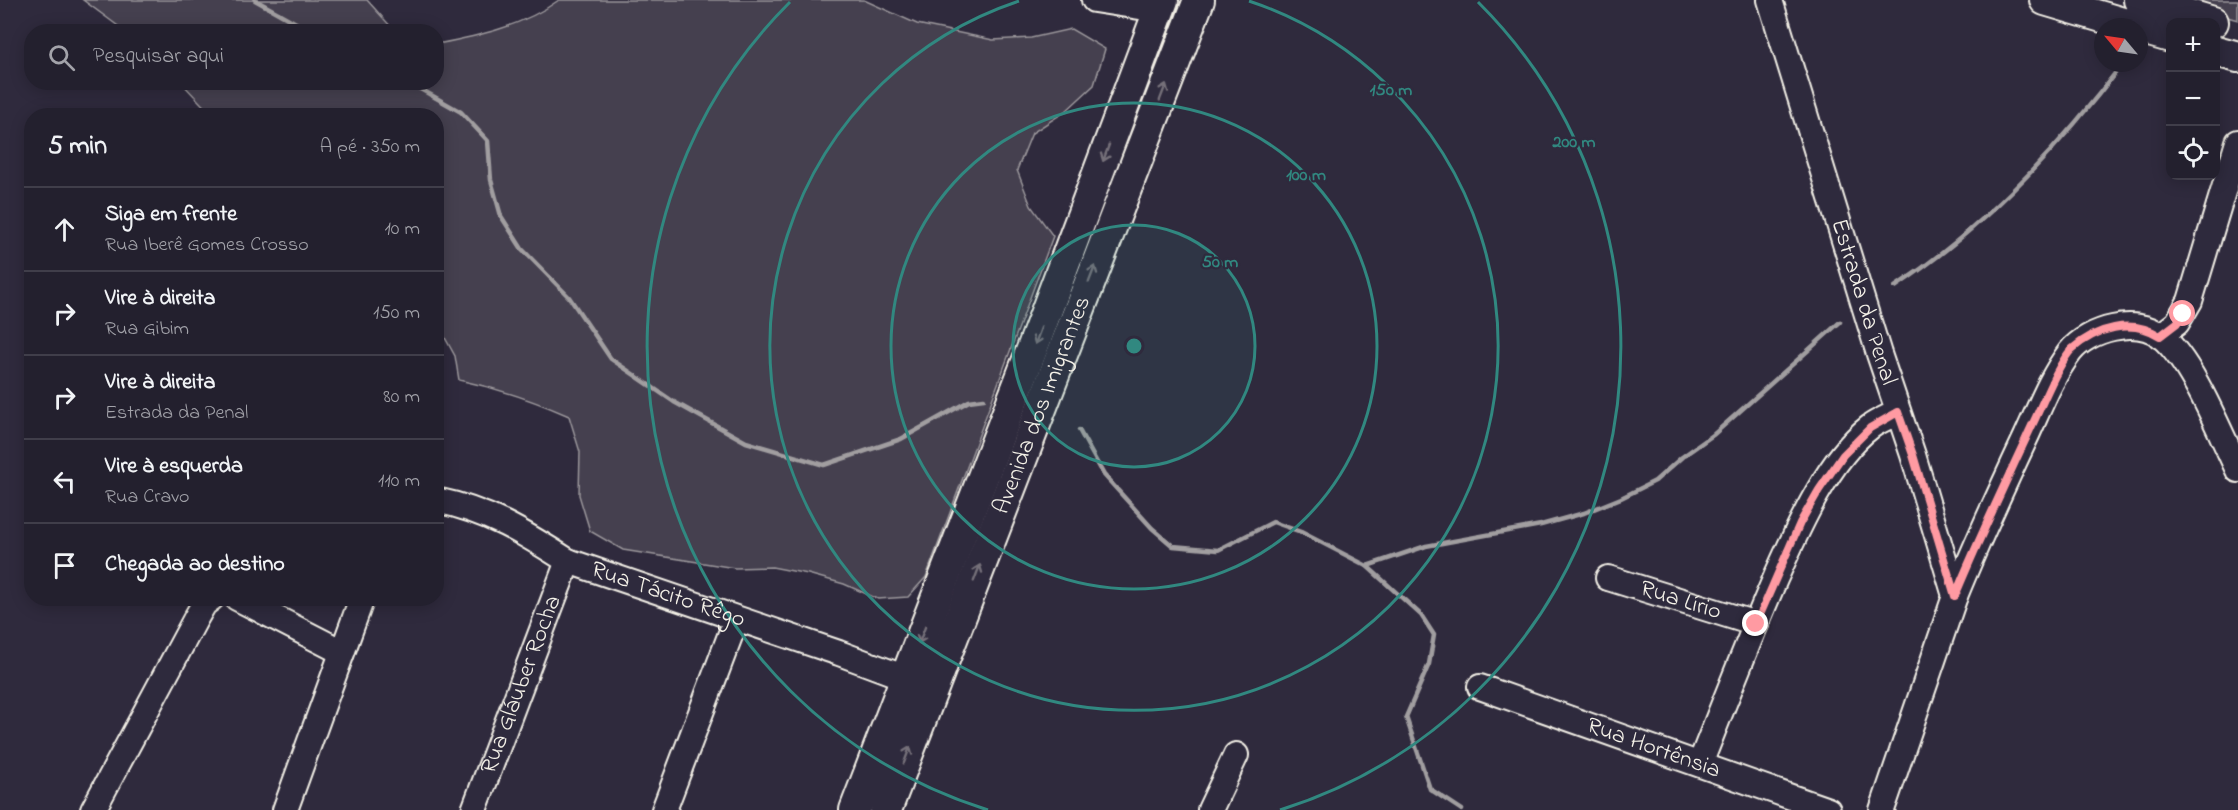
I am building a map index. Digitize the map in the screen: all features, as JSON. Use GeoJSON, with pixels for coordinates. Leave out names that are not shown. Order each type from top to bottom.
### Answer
{"type":"FeatureCollection","features":[{"type":"Feature","properties":{"kind":"main road","name":"Avenida dos Imigrantes"},"geometry":{"type":"LineString","coordinates":[[886,810],[1199,0]]}},
{"type":"Feature","properties":{"kind":"main road"},"geometry":{"type":"LineString","coordinates":[[2045,0],[2106,18]]}},
{"type":"Feature","properties":{"kind":"main road"},"geometry":{"type":"LineString","coordinates":[[2139,0],[2198,18]]}},
{"type":"Feature","properties":{"kind":"main road","name":"Avenida dos Imigrantes"},"geometry":{"type":"LineString","coordinates":[[855,810],[1161,5]]}},
{"type":"Feature","properties":{"kind":"main road"},"geometry":{"type":"LineString","coordinates":[[2220,25],[2238,30]]}},
{"type":"Feature","properties":{"kind":"main road"},"geometry":{"type":"LineString","coordinates":[[2148,30],[2166,36]]}},
{"type":"Feature","properties":{"kind":"main road"},"geometry":{"type":"LineString","coordinates":[[2220,52],[2238,57]]}},
{"type":"Feature","properties":{"kind":"street"},"geometry":{"type":"LineString","coordinates":[[1094,0],[1161,5]]}},
{"type":"Feature","properties":{"kind":"street","name":"Estrada da Penal"},"geometry":{"type":"LineString","coordinates":[[1770,0],[1955,596]]}},
{"type":"Feature","properties":{"kind":"street"},"geometry":{"type":"LineString","coordinates":[[2160,336],[2177,323],[2190,301],[2238,142]]}},
{"type":"Feature","properties":{"kind":"street"},"geometry":{"type":"LineString","coordinates":[[1882,810],[1955,596],[2042,404],[2071,350],[2094,334],[2111,328],[2133,326],[2150,329],[2160,336],[2179,355],[2238,470]]}},
{"type":"Feature","properties":{"kind":"street"},"geometry":{"type":"LineString","coordinates":[[1700,764],[1756,624],[1800,523],[1843,455],[1870,428],[1898,412]]}},
{"type":"Feature","properties":{"kind":"street","name":"Rua Tácito Rêgo"},"geometry":{"type":"LineString","coordinates":[[444,502],[469,508],[493,518],[528,535],[568,561],[906,678]]}},
{"type":"Feature","properties":{"kind":"street","name":"Rua Gláuber Rocha"},"geometry":{"type":"LineString","coordinates":[[474,810],[568,561]]}},
{"type":"Feature","properties":{"kind":"street","name":"Rua Lírio"},"geometry":{"type":"LineString","coordinates":[[1608,578],[1756,624]]}},
{"type":"Feature","properties":{"kind":"street"},"geometry":{"type":"LineString","coordinates":[[93,810],[203,606]]}},
{"type":"Feature","properties":{"kind":"street"},"geometry":{"type":"LineString","coordinates":[[253,606],[342,652]]}},
{"type":"Feature","properties":{"kind":"street"},"geometry":{"type":"LineString","coordinates":[[285,810],[359,606]]}},
{"type":"Feature","properties":{"kind":"street"},"geometry":{"type":"LineString","coordinates":[[664,810],[736,620]]}},
{"type":"Feature","properties":{"kind":"street","name":"Rua Hortênsia"},"geometry":{"type":"LineString","coordinates":[[1480,687],[1828,810]]}},
{"type":"Feature","properties":{"kind":"street"},"geometry":{"type":"LineString","coordinates":[[1210,810],[1236,755]]}},
{"type":"Feature","properties":{"kind":"shaded area"},"geometry":{"type":"Polygon","coordinates":[[[83,0],[367,0],[388,24],[116,24],[83,0]]]}},
{"type":"Feature","properties":{"kind":"shaded area"},"geometry":{"type":"Polygon","coordinates":[[[559,0],[864,0],[917,24],[993,40],[1031,38],[1071,29],[1105,49],[1094,85],[1066,111],[1032,133],[1017,170],[1031,206],[1053,236],[926,577],[908,597],[878,599],[844,584],[772,567],[735,568],[623,550],[590,531],[579,495],[580,452],[569,416],[515,395],[459,380],[455,356],[444,336],[444,108],[205,108],[189,90],[444,90],[444,42],[516,23],[559,0]]]}},
{"type":"Feature","properties":{"kind":"shaded area"},"geometry":{"type":"Polygon","coordinates":[[[2180,0],[2238,0],[2238,20],[2188,6],[2180,0]]]}},
{"type":"Feature","properties":{"kind":"waterway"},"geometry":{"type":"LineString","coordinates":[[255,0],[298,24]]}},
{"type":"Feature","properties":{"kind":"waterway"},"geometry":{"type":"LineString","coordinates":[[1895,287],[1959,239],[2018,185],[2073,126],[2116,72]]}},
{"type":"Feature","properties":{"kind":"waterway"},"geometry":{"type":"LineString","coordinates":[[422,90],[461,112],[488,141],[491,180],[501,216],[522,249],[569,297],[611,359],[674,402],[746,442],[824,465],[901,439],[969,401],[984,399]]}},
{"type":"Feature","properties":{"kind":"waterway"},"geometry":{"type":"LineString","coordinates":[[1367,566],[1426,546],[1541,525],[1584,513],[1655,481],[1682,457],[1713,435],[1840,322]]}},
{"type":"Feature","properties":{"kind":"waterway"},"geometry":{"type":"LineString","coordinates":[[1079,430],[1104,475],[1152,528],[1173,546],[1218,550],[1273,522],[1301,532],[1367,566],[1421,615],[1434,635],[1429,664],[1406,717],[1430,789],[1462,810]]}},
{"type":"Feature","properties":{"kind":"route"},"geometry":{"type":"LineString","coordinates":[[1756,624],[1800,523],[1819,490],[1843,455],[1870,428],[1898,412],[1955,596],[2051,383],[2071,350],[2094,334],[2111,328],[2133,326],[2150,329],[2160,336],[2177,323],[2183,314]]}}]}
